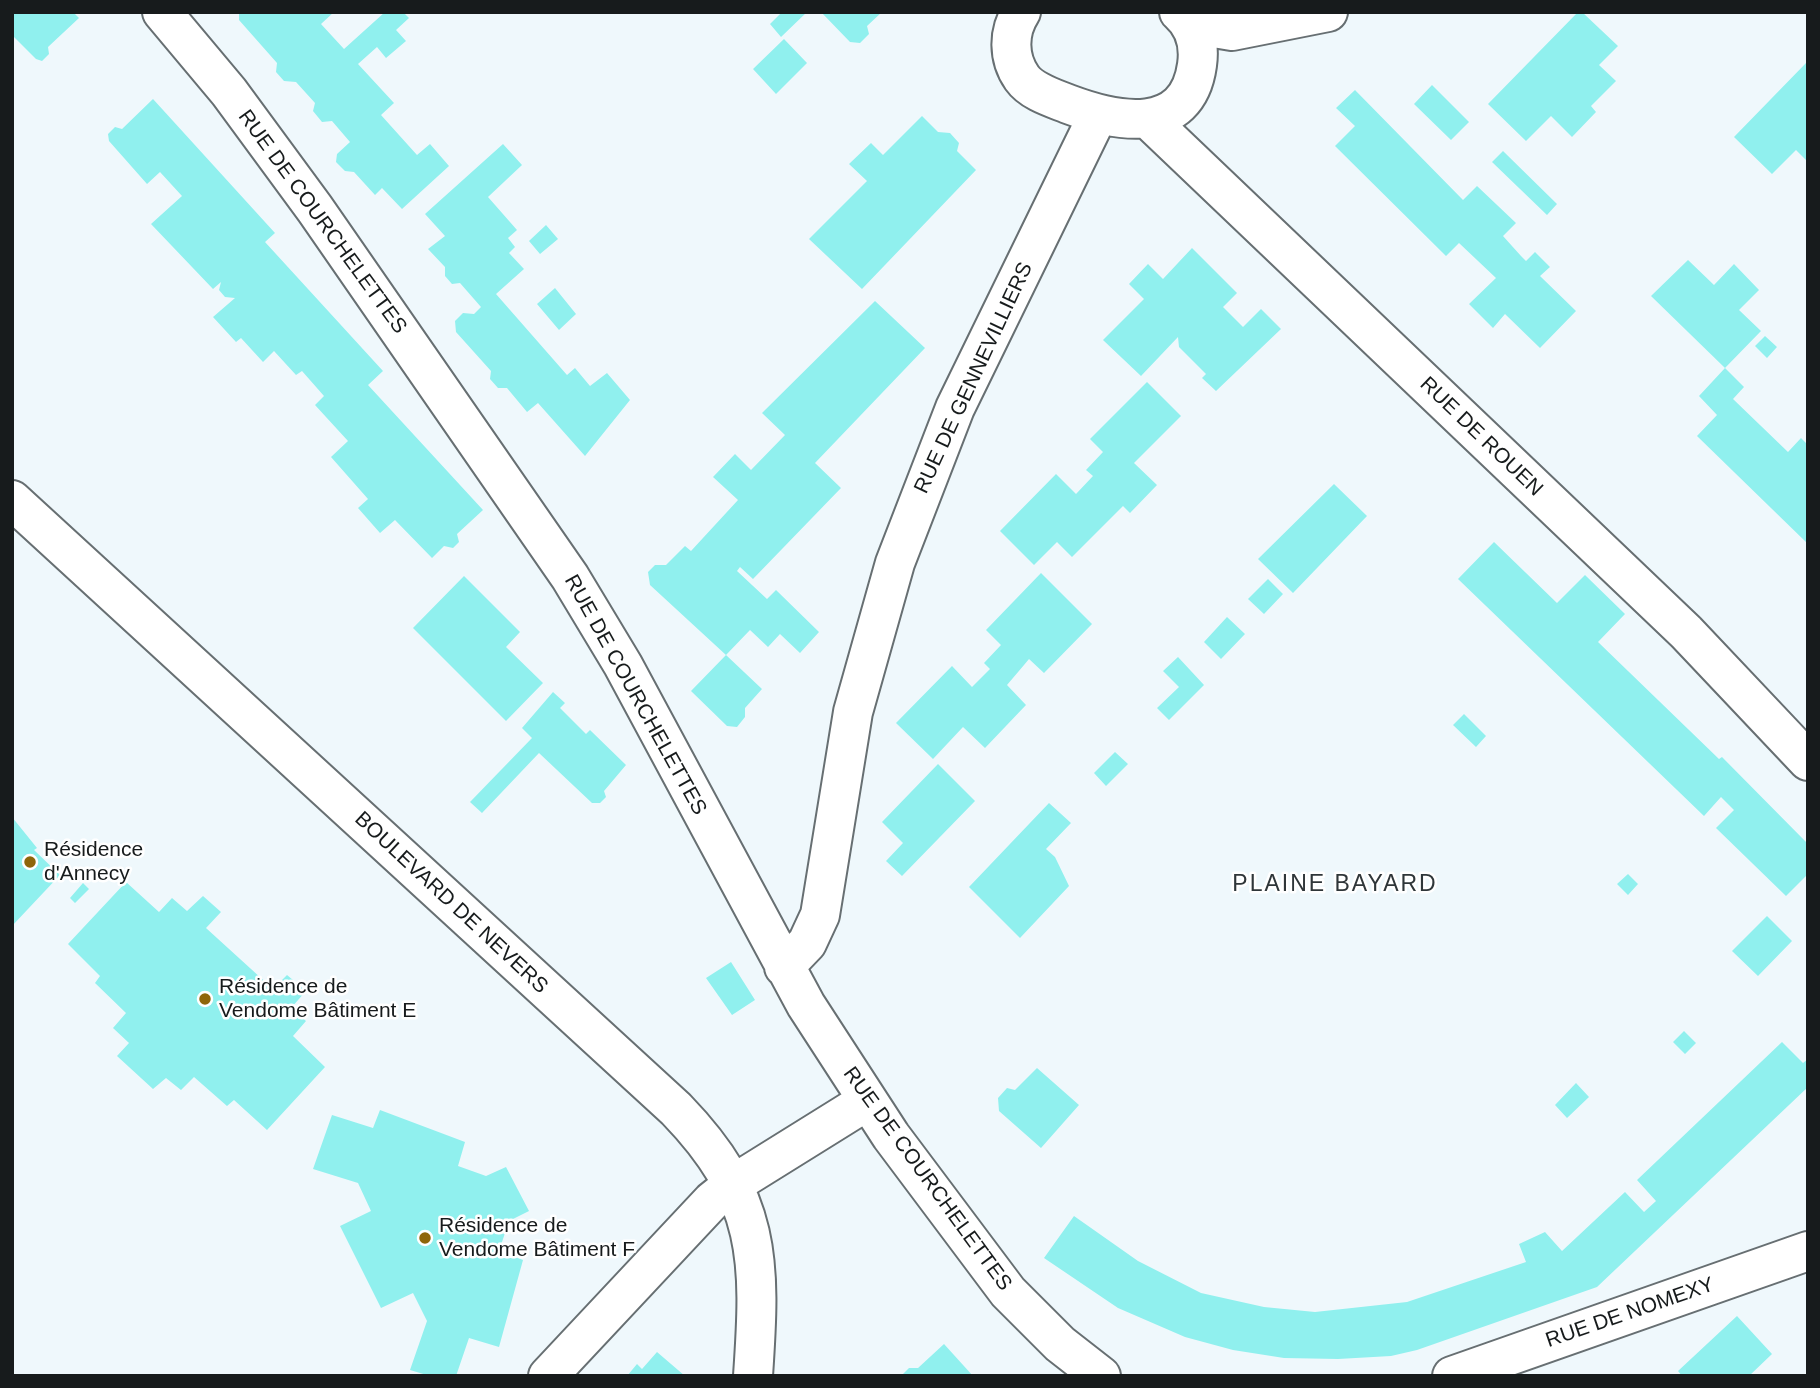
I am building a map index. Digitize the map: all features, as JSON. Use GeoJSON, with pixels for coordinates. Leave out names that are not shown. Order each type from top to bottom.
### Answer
{"type":"FeatureCollection","features":[{"type":"Feature","properties":{"kind":"street","name":"RUE DE COURCHELETTES"},"geometry":{"type":"LineString","coordinates":[[162,12],[236,101],[308,199],[569,577],[623,665],[784,967],[867,1101],[1009,1292],[1060,1344],[1101,1376]]}},
{"type":"Feature","properties":{"kind":"street"},"geometry":{"type":"LineString","coordinates":[[1021,12],[1013,26],[1011,47],[1023,79],[1039,92],[1112,119],[1148,119],[1175,107],[1188,91],[1198,55],[1184,18]]}},
{"type":"Feature","properties":{"kind":"street"},"geometry":{"type":"LineString","coordinates":[[1184,18],[1231,31],[1328,12]]}},
{"type":"Feature","properties":{"kind":"street","name":"RUE DE GENNEVILLIERS"},"geometry":{"type":"LineString","coordinates":[[784,967],[807,943],[820,915],[853,712],[882,604],[922,489],[955,408],[1098,115]]}},
{"type":"Feature","properties":{"kind":"street","name":"RUE DE ROUEN"},"geometry":{"type":"LineString","coordinates":[[1148,119],[1686,632],[1808,761]]}},
{"type":"Feature","properties":{"kind":"street","name":"BOULEVARD DE NEVERS"},"geometry":{"type":"LineString","coordinates":[[12,500],[676,1109],[711,1149],[732,1185],[750,1226],[758,1270],[753,1376]]}},
{"type":"Feature","properties":{"kind":"street"},"geometry":{"type":"LineString","coordinates":[[548,1376],[683,1228],[732,1185],[867,1101]]}},
{"type":"Feature","properties":{"kind":"street","name":"RUE DE NOMEXY"},"geometry":{"type":"LineString","coordinates":[[1452,1376],[1808,1251]]}},
{"type":"Feature","properties":{"kind":"building"},"geometry":{"type":"Polygon","coordinates":[[[12,12],[73,12],[79,18],[48,47],[49,54],[42,61],[36,59],[12,35],[12,12]]]}},
{"type":"Feature","properties":{"kind":"building"},"geometry":{"type":"Polygon","coordinates":[[[239,12],[334,12],[321,24],[344,49],[385,12],[403,12],[409,18],[396,30],[406,41],[386,58],[377,47],[358,64],[394,103],[381,115],[417,155],[430,144],[449,166],[402,209],[382,188],[375,195],[354,172],[345,171],[336,162],[337,154],[350,142],[332,121],[322,122],[313,111],[315,103],[296,82],[284,81],[276,72],[277,63],[239,20],[239,12]]]}},
{"type":"Feature","properties":{"kind":"building"},"geometry":{"type":"Polygon","coordinates":[[[782,12],[807,12],[781,37],[770,24],[782,12]]]}},
{"type":"Feature","properties":{"kind":"building"},"geometry":{"type":"Polygon","coordinates":[[[821,12],[882,12],[867,26],[869,34],[860,43],[850,42],[821,12]]]}},
{"type":"Feature","properties":{"kind":"building"},"geometry":{"type":"Polygon","coordinates":[[[1578,12],[1582,12],[1618,46],[1599,65],[1616,81],[1591,106],[1596,112],[1572,137],[1551,116],[1526,141],[1488,104],[1578,12]]]}},
{"type":"Feature","properties":{"kind":"building"},"geometry":{"type":"Polygon","coordinates":[[[784,39],[807,63],[776,94],[753,69],[784,39]]]}},
{"type":"Feature","properties":{"kind":"building"},"geometry":{"type":"Polygon","coordinates":[[[1806,63],[1808,162],[1796,150],[1772,174],[1734,137],[1806,63]]]}},
{"type":"Feature","properties":{"kind":"building"},"geometry":{"type":"Polygon","coordinates":[[[1432,85],[1469,122],[1451,140],[1414,104],[1432,85]]]}},
{"type":"Feature","properties":{"kind":"building"},"geometry":{"type":"Polygon","coordinates":[[[1355,90],[1463,200],[1477,186],[1516,223],[1503,236],[1526,261],[1535,252],[1550,267],[1540,276],[1576,311],[1540,348],[1505,314],[1493,328],[1469,304],[1496,278],[1459,243],[1446,256],[1335,146],[1355,126],[1336,108],[1355,90]]]}},
{"type":"Feature","properties":{"kind":"building"},"geometry":{"type":"Polygon","coordinates":[[[153,99],[275,233],[265,242],[383,371],[368,385],[483,510],[457,534],[459,542],[453,548],[444,546],[432,558],[395,520],[380,533],[358,508],[368,499],[331,457],[348,441],[315,405],[324,396],[302,371],[296,375],[274,351],[263,362],[241,338],[236,342],[213,317],[235,298],[225,297],[219,290],[221,282],[213,289],[151,224],[182,196],[160,172],[147,184],[109,141],[108,134],[115,127],[122,129],[153,99]]]}},
{"type":"Feature","properties":{"kind":"building"},"geometry":{"type":"Polygon","coordinates":[[[922,116],[938,132],[950,133],[959,143],[957,151],[976,170],[862,289],[809,239],[867,181],[849,164],[871,143],[883,155],[922,116]]]}},
{"type":"Feature","properties":{"kind":"building"},"geometry":{"type":"Polygon","coordinates":[[[503,144],[522,165],[488,197],[517,230],[508,238],[515,247],[509,253],[524,269],[496,294],[567,375],[575,368],[590,386],[607,373],[630,400],[585,456],[538,403],[527,412],[507,388],[498,388],[490,379],[491,371],[456,332],[455,321],[463,313],[474,314],[481,307],[460,283],[452,284],[445,276],[445,267],[428,249],[445,236],[425,214],[503,144]]]}},
{"type":"Feature","properties":{"kind":"building"},"geometry":{"type":"Polygon","coordinates":[[[1503,151],[1557,204],[1547,215],[1492,162],[1503,151]]]}},
{"type":"Feature","properties":{"kind":"building"},"geometry":{"type":"Polygon","coordinates":[[[546,225],[558,239],[540,254],[529,241],[546,225]]]}},
{"type":"Feature","properties":{"kind":"building"},"geometry":{"type":"Polygon","coordinates":[[[1192,248],[1237,293],[1223,307],[1243,327],[1261,309],[1281,329],[1216,391],[1202,378],[1206,374],[1179,347],[1178,337],[1141,376],[1103,340],[1144,299],[1129,284],[1148,264],[1163,279],[1192,248]]]}},
{"type":"Feature","properties":{"kind":"building"},"geometry":{"type":"Polygon","coordinates":[[[1688,260],[1714,285],[1734,264],[1759,290],[1739,310],[1761,331],[1725,368],[1651,296],[1688,260]]]}},
{"type":"Feature","properties":{"kind":"building"},"geometry":{"type":"Polygon","coordinates":[[[555,288],[576,314],[559,330],[537,304],[555,288]]]}},
{"type":"Feature","properties":{"kind":"building"},"geometry":{"type":"Polygon","coordinates":[[[875,301],[925,348],[815,463],[841,488],[753,579],[740,567],[737,571],[767,599],[776,590],[819,632],[800,653],[780,634],[768,647],[750,630],[726,655],[650,585],[648,572],[655,565],[666,565],[685,546],[691,551],[738,500],[713,477],[735,454],[751,470],[785,435],[762,413],[875,301]]]}},
{"type":"Feature","properties":{"kind":"building"},"geometry":{"type":"Polygon","coordinates":[[[1765,336],[1777,347],[1767,358],[1755,346],[1765,336]]]}},
{"type":"Feature","properties":{"kind":"building"},"geometry":{"type":"Polygon","coordinates":[[[1725,368],[1744,387],[1733,399],[1788,452],[1801,438],[1808,445],[1808,544],[1697,436],[1717,415],[1699,396],[1725,368]]]}},
{"type":"Feature","properties":{"kind":"building"},"geometry":{"type":"Polygon","coordinates":[[[1147,382],[1181,416],[1134,463],[1157,485],[1130,513],[1123,506],[1072,557],[1057,542],[1034,565],[1000,531],[1056,474],[1076,494],[1093,476],[1086,470],[1103,452],[1090,439],[1147,382]]]}},
{"type":"Feature","properties":{"kind":"building"},"geometry":{"type":"Polygon","coordinates":[[[1334,484],[1367,516],[1293,593],[1258,559],[1334,484]]]}},
{"type":"Feature","properties":{"kind":"building"},"geometry":{"type":"Polygon","coordinates":[[[1494,542],[1557,603],[1585,575],[1625,614],[1598,642],[1719,759],[1722,757],[1808,844],[1808,874],[1786,896],[1716,828],[1734,810],[1721,797],[1704,816],[1458,579],[1494,542]]]}},
{"type":"Feature","properties":{"kind":"building"},"geometry":{"type":"Polygon","coordinates":[[[1041,573],[1092,624],[1044,673],[1029,659],[1007,685],[1026,705],[985,748],[963,727],[933,759],[896,723],[952,666],[972,687],[990,669],[984,663],[1001,645],[986,630],[1041,573]]]}},
{"type":"Feature","properties":{"kind":"building"},"geometry":{"type":"Polygon","coordinates":[[[464,576],[520,632],[506,647],[543,683],[506,721],[413,628],[464,576]]]}},
{"type":"Feature","properties":{"kind":"building"},"geometry":{"type":"Polygon","coordinates":[[[1268,579],[1283,594],[1264,614],[1248,599],[1268,579]]]}},
{"type":"Feature","properties":{"kind":"building"},"geometry":{"type":"Polygon","coordinates":[[[1227,617],[1245,634],[1221,659],[1204,642],[1227,617]]]}},
{"type":"Feature","properties":{"kind":"building"},"geometry":{"type":"Polygon","coordinates":[[[726,655],[762,689],[745,708],[745,717],[737,727],[727,726],[691,691],[726,655]]]}},
{"type":"Feature","properties":{"kind":"building"},"geometry":{"type":"Polygon","coordinates":[[[1178,657],[1204,685],[1169,720],[1157,708],[1179,687],[1163,671],[1178,657]]]}},
{"type":"Feature","properties":{"kind":"building"},"geometry":{"type":"Polygon","coordinates":[[[553,692],[565,703],[560,708],[586,734],[590,730],[626,765],[604,791],[606,797],[600,803],[592,803],[539,753],[482,813],[470,802],[532,738],[522,728],[553,692]]]}},
{"type":"Feature","properties":{"kind":"building"},"geometry":{"type":"Polygon","coordinates":[[[1464,714],[1486,736],[1476,747],[1453,725],[1464,714]]]}},
{"type":"Feature","properties":{"kind":"building"},"geometry":{"type":"Polygon","coordinates":[[[1115,752],[1128,764],[1106,786],[1094,773],[1115,752]]]}},
{"type":"Feature","properties":{"kind":"building"},"geometry":{"type":"Polygon","coordinates":[[[938,764],[975,801],[902,876],[886,861],[903,843],[882,822],[938,764]]]}},
{"type":"Feature","properties":{"kind":"building"},"geometry":{"type":"Polygon","coordinates":[[[1049,803],[1071,823],[1046,849],[1055,857],[1069,886],[1020,938],[969,887],[1049,803]]]}},
{"type":"Feature","properties":{"kind":"building","name":"Résidence d'Annecy"},"geometry":{"type":"Polygon","coordinates":[[[12,817],[37,848],[34,850],[60,875],[12,926],[12,817]]]}},
{"type":"Feature","properties":{"kind":"building"},"geometry":{"type":"Polygon","coordinates":[[[1628,874],[1638,884],[1628,895],[1617,884],[1628,874]]]}},
{"type":"Feature","properties":{"kind":"building","name":"Résidence de Vendome Bâtiment E"},"geometry":{"type":"Polygon","coordinates":[[[126,882],[159,912],[172,898],[187,911],[203,896],[221,912],[206,928],[273,989],[287,975],[306,991],[291,1008],[306,1021],[293,1036],[325,1067],[267,1130],[234,1100],[227,1106],[194,1077],[181,1090],[166,1078],[153,1089],[117,1056],[129,1043],[113,1028],[126,1013],[95,983],[100,976],[68,944],[126,882]]]}},
{"type":"Feature","properties":{"kind":"building"},"geometry":{"type":"Polygon","coordinates":[[[83,883],[89,889],[75,903],[70,898],[83,883]]]}},
{"type":"Feature","properties":{"kind":"building"},"geometry":{"type":"Polygon","coordinates":[[[1767,916],[1792,941],[1758,976],[1732,951],[1767,916]]]}},
{"type":"Feature","properties":{"kind":"building"},"geometry":{"type":"Polygon","coordinates":[[[731,962],[755,1000],[732,1015],[706,978],[731,962]]]}},
{"type":"Feature","properties":{"kind":"building"},"geometry":{"type":"Polygon","coordinates":[[[1684,1031],[1696,1043],[1685,1054],[1673,1042],[1684,1031]]]}},
{"type":"Feature","properties":{"kind":"building"},"geometry":{"type":"Polygon","coordinates":[[[1782,1042],[1803,1063],[1808,1059],[1808,1087],[1597,1287],[1417,1350],[1391,1356],[1338,1359],[1284,1358],[1233,1350],[1185,1337],[1118,1308],[1044,1258],[1074,1216],[1138,1261],[1201,1293],[1264,1307],[1315,1312],[1407,1302],[1526,1262],[1519,1244],[1545,1232],[1562,1251],[1625,1192],[1644,1212],[1656,1201],[1637,1180],[1782,1042]]]}},
{"type":"Feature","properties":{"kind":"building"},"geometry":{"type":"Polygon","coordinates":[[[1037,1068],[1079,1105],[1041,1148],[999,1111],[998,1098],[1007,1088],[1015,1090],[1037,1068]]]}},
{"type":"Feature","properties":{"kind":"building"},"geometry":{"type":"Polygon","coordinates":[[[1576,1083],[1589,1097],[1567,1118],[1555,1105],[1576,1083]]]}},
{"type":"Feature","properties":{"kind":"building","name":"Résidence de Vendome Bâtiment F"},"geometry":{"type":"Polygon","coordinates":[[[380,1110],[465,1142],[458,1166],[486,1176],[506,1167],[529,1211],[509,1221],[499,1251],[523,1260],[499,1347],[469,1338],[456,1376],[430,1376],[410,1370],[427,1321],[413,1293],[381,1308],[340,1226],[371,1211],[358,1183],[313,1169],[332,1115],[373,1128],[380,1110]]]}},
{"type":"Feature","properties":{"kind":"building"},"geometry":{"type":"Polygon","coordinates":[[[1737,1316],[1772,1354],[1749,1376],[1682,1376],[1678,1371],[1737,1316]]]}},
{"type":"Feature","properties":{"kind":"building"},"geometry":{"type":"Polygon","coordinates":[[[944,1344],[973,1376],[901,1376],[909,1368],[918,1368],[944,1344]]]}},
{"type":"Feature","properties":{"kind":"building"},"geometry":{"type":"Polygon","coordinates":[[[657,1352],[685,1376],[627,1376],[637,1364],[642,1369],[657,1352]]]}},
{"type":"Feature","properties":{"kind":"place","name":"Résidence d'Annecy"},"geometry":{"type":"Point","coordinates":[30,862]}},
{"type":"Feature","properties":{"kind":"place","name":"Résidence de Vendome Bâtiment E"},"geometry":{"type":"Point","coordinates":[205,999]}},
{"type":"Feature","properties":{"kind":"place","name":"Résidence de Vendome Bâtiment F"},"geometry":{"type":"Point","coordinates":[425,1238]}},
{"type":"Feature","properties":{"kind":"district","name":"PLAINE BAYARD"},"geometry":{"type":"Point","coordinates":[1335,885]}}]}
